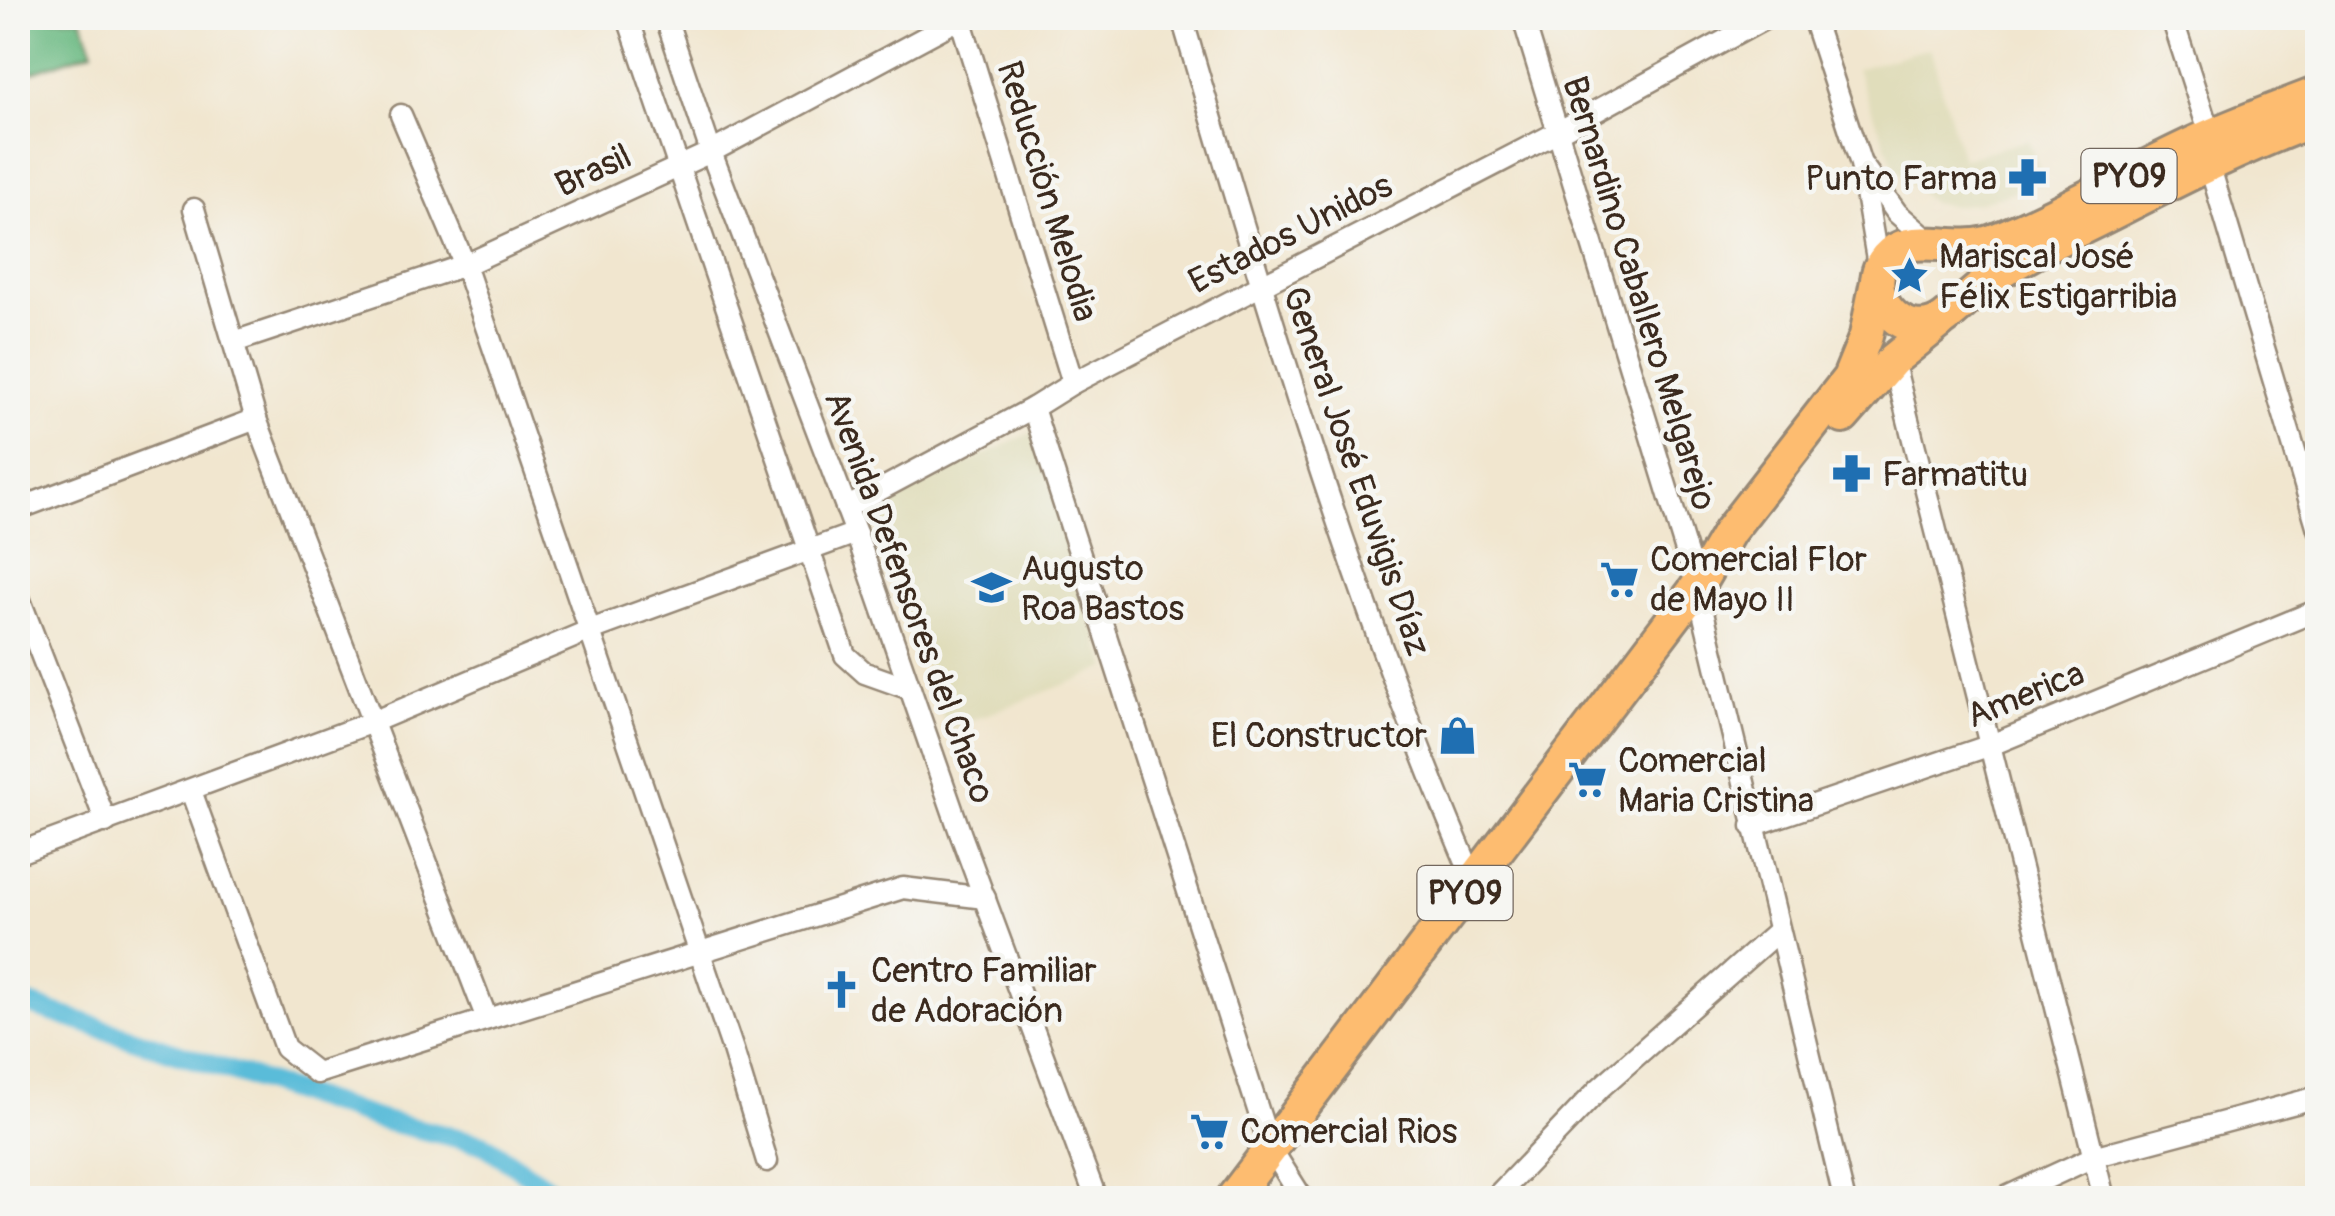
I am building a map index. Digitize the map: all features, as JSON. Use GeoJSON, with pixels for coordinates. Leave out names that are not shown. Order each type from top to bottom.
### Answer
{"type":"FeatureCollection","features":[{"type":"Feature","properties":{"kind":"highway","name":"PY09"},"geometry":{"type":"LineString","coordinates":[[1697,587],[1742,544],[1893,360],[1982,286],[2210,150],[2318,93]]}},
{"type":"Feature","properties":{"kind":"highway","name":"PY09"},"geometry":{"type":"LineString","coordinates":[[1233,1198],[1697,587],[1729,532],[1849,378],[1866,336],[1885,260],[1905,244],[1988,243],[2210,150],[2318,119]]}},
{"type":"Feature","properties":{"kind":"highway"},"geometry":{"type":"LineString","coordinates":[[1878,276],[1882,305],[1900,322],[1923,326],[1949,314],[1962,281],[1958,267],[1934,245]]}},
{"type":"Feature","properties":{"kind":"street"},"geometry":{"type":"LineString","coordinates":[[628,18],[845,655],[865,673],[910,689]]}},
{"type":"Feature","properties":{"kind":"street","name":"Avenida Defensores del Chaco"},"geometry":{"type":"LineString","coordinates":[[666,18],[711,152],[856,533],[1096,1198]]}},
{"type":"Feature","properties":{"kind":"street","name":"Brasil"},"geometry":{"type":"LineString","coordinates":[[234,342],[465,265],[711,152],[960,18]]}},
{"type":"Feature","properties":{"kind":"street","name":"Reducción Melodia"},"geometry":{"type":"LineString","coordinates":[[960,18],[1073,383]]}},
{"type":"Feature","properties":{"kind":"street","name":"General José Eduvigis Díaz"},"geometry":{"type":"LineString","coordinates":[[1182,18],[1260,284],[1382,652],[1474,881]]}},
{"type":"Feature","properties":{"kind":"street","name":"Bernardino Caballero Melgarejo"},"geometry":{"type":"LineString","coordinates":[[1523,18],[1697,587],[1844,1198]]}},
{"type":"Feature","properties":{"kind":"street","name":"Estados Unidos"},"geometry":{"type":"LineString","coordinates":[[846,508],[1034,408],[1073,383],[1556,133],[1766,18]]}},
{"type":"Feature","properties":{"kind":"street"},"geometry":{"type":"LineString","coordinates":[[1812,18],[1862,164],[1878,276]]}},
{"type":"Feature","properties":{"kind":"street"},"geometry":{"type":"LineString","coordinates":[[2172,18],[2318,528]]}},
{"type":"Feature","properties":{"kind":"street"},"geometry":{"type":"LineString","coordinates":[[401,115],[465,265],[767,1161]]}},
{"type":"Feature","properties":{"kind":"street"},"geometry":{"type":"LineString","coordinates":[[1862,164],[1897,213],[1934,245]]}},
{"type":"Feature","properties":{"kind":"street"},"geometry":{"type":"LineString","coordinates":[[194,210],[256,418],[487,1019]]}},
{"type":"Feature","properties":{"kind":"street"},"geometry":{"type":"LineString","coordinates":[[1893,360],[2104,1198]]}},
{"type":"Feature","properties":{"kind":"street"},"geometry":{"type":"LineString","coordinates":[[1034,408],[1270,1147],[1302,1198]]}},
{"type":"Feature","properties":{"kind":"street"},"geometry":{"type":"LineString","coordinates":[[18,509],[256,418]]}},
{"type":"Feature","properties":{"kind":"street"},"geometry":{"type":"LineString","coordinates":[[18,853],[375,722],[588,631],[856,533]]}},
{"type":"Feature","properties":{"kind":"street"},"geometry":{"type":"LineString","coordinates":[[18,595],[106,822]]}},
{"type":"Feature","properties":{"kind":"street","name":"America"},"geometry":{"type":"LineString","coordinates":[[1752,826],[1991,745],[2318,610]]}},
{"type":"Feature","properties":{"kind":"street"},"geometry":{"type":"LineString","coordinates":[[190,791],[285,1048],[317,1072],[903,888],[985,898]]}},
{"type":"Feature","properties":{"kind":"street"},"geometry":{"type":"LineString","coordinates":[[1496,1198],[1600,1088],[1778,931]]}},
{"type":"Feature","properties":{"kind":"street"},"geometry":{"type":"LineString","coordinates":[[2004,1198],[2092,1158],[2318,1098]]}},
{"type":"Feature","properties":{"kind":"shaded area"},"geometry":{"type":"Polygon","coordinates":[[[1930,48],[1962,159],[2028,140],[2045,182],[1956,206],[1932,203],[1895,168],[1856,69],[1930,48]]]}},
{"type":"Feature","properties":{"kind":"shaded area","name":"Augusto Roa Bastos"},"geometry":{"type":"Polygon","coordinates":[[[1033,432],[1107,668],[947,730],[872,508],[1033,432]]]}},
{"type":"Feature","properties":{"kind":"green space"},"geometry":{"type":"Polygon","coordinates":[[[18,18],[81,18],[93,51],[18,77],[18,18]]]}},
{"type":"Feature","properties":{"kind":"waterway"},"geometry":{"type":"LineString","coordinates":[[18,1001],[380,1120],[483,1144],[563,1198]]}},
{"type":"Feature","properties":{"kind":"place","name":"Punto Farma"},"geometry":{"type":"Point","coordinates":[2027,178]}},
{"type":"Feature","properties":{"kind":"place","name":"Mariscal José Félix Estigarribia"},"geometry":{"type":"Point","coordinates":[1909,276]}},
{"type":"Feature","properties":{"kind":"place","name":"Farmatitu"},"geometry":{"type":"Point","coordinates":[1852,474]}},
{"type":"Feature","properties":{"kind":"place","name":"Comercial Flor de Mayo II"},"geometry":{"type":"Point","coordinates":[1620,579]}},
{"type":"Feature","properties":{"kind":"place","name":"Augusto Roa Bastos"},"geometry":{"type":"Point","coordinates":[991,588]}},
{"type":"Feature","properties":{"kind":"place","name":"El Constructor"},"geometry":{"type":"Point","coordinates":[1457,735]}},
{"type":"Feature","properties":{"kind":"place","name":"Comercial Maria Cristina"},"geometry":{"type":"Point","coordinates":[1588,780]}},
{"type":"Feature","properties":{"kind":"place","name":"Centro Familiar de Adoración"},"geometry":{"type":"Point","coordinates":[841,990]}},
{"type":"Feature","properties":{"kind":"place","name":"Comercial Rios"},"geometry":{"type":"Point","coordinates":[1210,1131]}}]}
